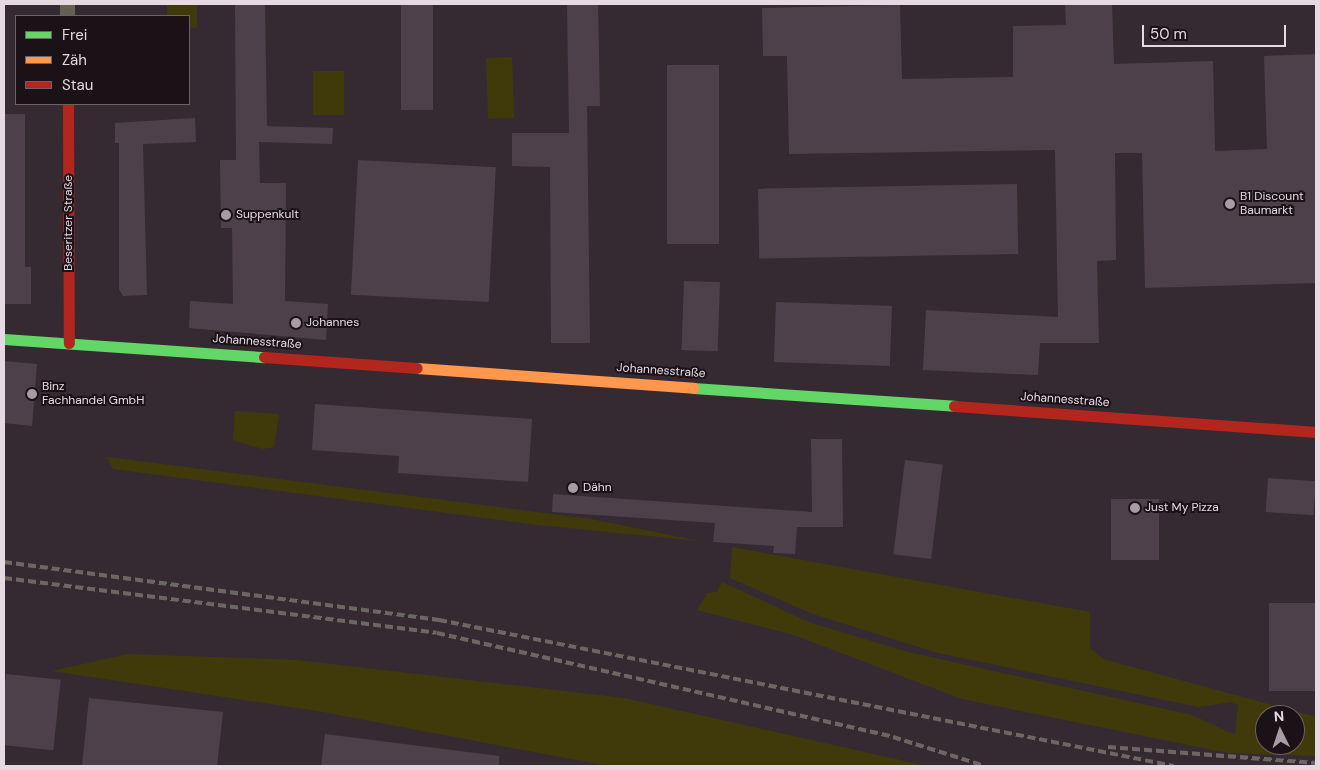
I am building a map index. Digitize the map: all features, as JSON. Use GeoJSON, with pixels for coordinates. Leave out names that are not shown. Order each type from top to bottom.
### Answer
{"type":"FeatureCollection","features":[{"type":"Feature","properties":{"kind":"main road","name":"Beseritzer Straße"},"geometry":{"type":"LineString","coordinates":[[68,105],[69,343]]}},
{"type":"Feature","properties":{"kind":"main road","name":"Johannesstraße"},"geometry":{"type":"LineString","coordinates":[[4,339],[1316,432]]}},
{"type":"Feature","properties":{"kind":"shaded area"},"geometry":{"type":"Polygon","coordinates":[[[167,4],[197,4],[197,28],[190,28],[190,15],[167,15],[167,4]]]}},
{"type":"Feature","properties":{"kind":"shaded area"},"geometry":{"type":"Polygon","coordinates":[[[512,57],[514,118],[488,119],[486,58],[512,57]]]}},
{"type":"Feature","properties":{"kind":"shaded area"},"geometry":{"type":"Polygon","coordinates":[[[313,71],[344,71],[344,115],[313,115],[313,71]]]}},
{"type":"Feature","properties":{"kind":"shaded area"},"geometry":{"type":"Polygon","coordinates":[[[235,411],[279,414],[274,447],[263,449],[233,440],[235,411]]]}},
{"type":"Feature","properties":{"kind":"shaded area"},"geometry":{"type":"Polygon","coordinates":[[[107,457],[591,519],[699,541],[538,525],[113,469],[107,457]]]}},
{"type":"Feature","properties":{"kind":"shaded area"},"geometry":{"type":"Polygon","coordinates":[[[732,547],[1090,612],[1090,648],[1103,659],[1272,705],[1255,705],[1255,754],[1228,753],[962,699],[794,635],[697,610],[707,593],[717,592],[722,582],[811,623],[908,652],[1192,715],[1235,735],[1238,705],[1231,702],[1199,707],[938,653],[813,614],[730,578],[732,547]]]}},
{"type":"Feature","properties":{"kind":"shaded area"},"geometry":{"type":"Polygon","coordinates":[[[128,654],[297,660],[624,698],[927,766],[608,766],[318,711],[52,671],[128,654]]]}},
{"type":"Feature","properties":{"kind":"shaded area"},"geometry":{"type":"Polygon","coordinates":[[[1305,714],[1316,717],[1316,756],[1287,755],[1305,755],[1305,714]]]}},
{"type":"Feature","properties":{"kind":"building"},"geometry":{"type":"Polygon","coordinates":[[[235,4],[265,4],[267,126],[333,128],[332,144],[259,142],[260,183],[286,183],[285,301],[328,304],[326,340],[189,328],[190,301],[233,304],[232,228],[221,228],[220,160],[236,160],[235,4]]]}},
{"type":"Feature","properties":{"kind":"building"},"geometry":{"type":"Polygon","coordinates":[[[401,4],[433,4],[433,110],[401,110],[401,4]]]}},
{"type":"Feature","properties":{"kind":"building"},"geometry":{"type":"Polygon","coordinates":[[[567,4],[598,4],[600,106],[587,106],[590,343],[551,343],[550,167],[512,166],[512,133],[569,133],[567,4]]]}},
{"type":"Feature","properties":{"kind":"building"},"geometry":{"type":"Polygon","coordinates":[[[1065,4],[1112,4],[1114,64],[1213,61],[1215,151],[1267,149],[1264,56],[1316,54],[1316,283],[1145,288],[1142,153],[1115,153],[1116,260],[1097,261],[1099,343],[1040,343],[1038,375],[923,370],[926,310],[1058,317],[1055,150],[789,154],[787,56],[763,56],[762,8],[900,5],[902,79],[1013,77],[1013,26],[1066,25],[1065,4]]]}},
{"type":"Feature","properties":{"kind":"building"},"geometry":{"type":"Polygon","coordinates":[[[667,65],[719,65],[719,244],[667,244],[667,65]]]}},
{"type":"Feature","properties":{"kind":"building"},"geometry":{"type":"Polygon","coordinates":[[[4,114],[25,114],[25,267],[31,267],[31,304],[4,304],[4,114]]]}},
{"type":"Feature","properties":{"kind":"building"},"geometry":{"type":"Polygon","coordinates":[[[195,118],[196,142],[143,144],[147,295],[123,296],[119,289],[119,143],[115,143],[115,123],[195,118]]]}},
{"type":"Feature","properties":{"kind":"building"},"geometry":{"type":"Polygon","coordinates":[[[358,160],[496,167],[489,302],[351,295],[358,160]]]}},
{"type":"Feature","properties":{"kind":"building"},"geometry":{"type":"Polygon","coordinates":[[[1017,184],[1018,254],[759,259],[758,189],[1017,184]]]}},
{"type":"Feature","properties":{"kind":"building"},"geometry":{"type":"Polygon","coordinates":[[[684,281],[720,282],[718,351],[682,350],[684,281]]]}},
{"type":"Feature","properties":{"kind":"building"},"geometry":{"type":"Polygon","coordinates":[[[776,302],[892,306],[890,366],[774,362],[776,302]]]}},
{"type":"Feature","properties":{"kind":"building"},"geometry":{"type":"Polygon","coordinates":[[[4,361],[37,364],[32,426],[4,423],[4,361]]]}},
{"type":"Feature","properties":{"kind":"building"},"geometry":{"type":"Polygon","coordinates":[[[315,404],[532,419],[528,482],[398,473],[399,456],[312,450],[315,404]]]}},
{"type":"Feature","properties":{"kind":"building"},"geometry":{"type":"Polygon","coordinates":[[[811,439],[842,439],[843,527],[797,527],[795,554],[773,553],[774,546],[713,542],[715,523],[552,512],[553,494],[812,512],[811,439]]]}},
{"type":"Feature","properties":{"kind":"building"},"geometry":{"type":"Polygon","coordinates":[[[905,460],[943,465],[931,559],[893,554],[905,460]]]}},
{"type":"Feature","properties":{"kind":"building"},"geometry":{"type":"Polygon","coordinates":[[[1268,478],[1316,481],[1314,515],[1266,512],[1268,478]]]}},
{"type":"Feature","properties":{"kind":"building"},"geometry":{"type":"Polygon","coordinates":[[[1111,499],[1159,499],[1159,560],[1111,560],[1111,499]]]}},
{"type":"Feature","properties":{"kind":"building"},"geometry":{"type":"Polygon","coordinates":[[[1269,603],[1316,603],[1316,691],[1269,691],[1269,603]]]}},
{"type":"Feature","properties":{"kind":"building"},"geometry":{"type":"Polygon","coordinates":[[[6,674],[61,680],[53,750],[4,745],[6,674]]]}},
{"type":"Feature","properties":{"kind":"building"},"geometry":{"type":"Polygon","coordinates":[[[89,698],[223,712],[217,766],[82,766],[89,698]]]}},
{"type":"Feature","properties":{"kind":"building"},"geometry":{"type":"Polygon","coordinates":[[[325,734],[499,756],[499,766],[321,766],[325,734]]]}},
{"type":"Feature","properties":{"kind":"railway"},"geometry":{"type":"LineString","coordinates":[[4,562],[439,620],[1174,766]]}},
{"type":"Feature","properties":{"kind":"railway"},"geometry":{"type":"LineString","coordinates":[[4,578],[437,633],[893,737],[985,766]]}},
{"type":"Feature","properties":{"kind":"railway"},"geometry":{"type":"LineString","coordinates":[[1108,747],[1316,763]]}},
{"type":"Feature","properties":{"kind":"traffic: fast"},"geometry":{"type":"LineString","coordinates":[[4,339],[264,357]]}},
{"type":"Feature","properties":{"kind":"traffic: fast"},"geometry":{"type":"LineString","coordinates":[[693,388],[954,406]]}},
{"type":"Feature","properties":{"kind":"traffic: slow"},"geometry":{"type":"LineString","coordinates":[[417,368],[693,388]]}},
{"type":"Feature","properties":{"kind":"traffic: jam"},"geometry":{"type":"LineString","coordinates":[[68,105],[69,343]]}},
{"type":"Feature","properties":{"kind":"traffic: jam"},"geometry":{"type":"LineString","coordinates":[[264,357],[417,368]]}},
{"type":"Feature","properties":{"kind":"traffic: jam"},"geometry":{"type":"LineString","coordinates":[[954,406],[1316,432]]}},
{"type":"Feature","properties":{"kind":"place","name":"B1 Discount Baumarkt"},"geometry":{"type":"Point","coordinates":[1230,204]}},
{"type":"Feature","properties":{"kind":"place","name":"Suppenkult"},"geometry":{"type":"Point","coordinates":[226,215]}},
{"type":"Feature","properties":{"kind":"place","name":"Johannes"},"geometry":{"type":"Point","coordinates":[296,323]}},
{"type":"Feature","properties":{"kind":"place","name":"Binz Fachhandel GmbH"},"geometry":{"type":"Point","coordinates":[32,394]}},
{"type":"Feature","properties":{"kind":"place","name":"Dähn"},"geometry":{"type":"Point","coordinates":[573,488]}},
{"type":"Feature","properties":{"kind":"place","name":"Just My Pizza"},"geometry":{"type":"Point","coordinates":[1135,508]}}]}
